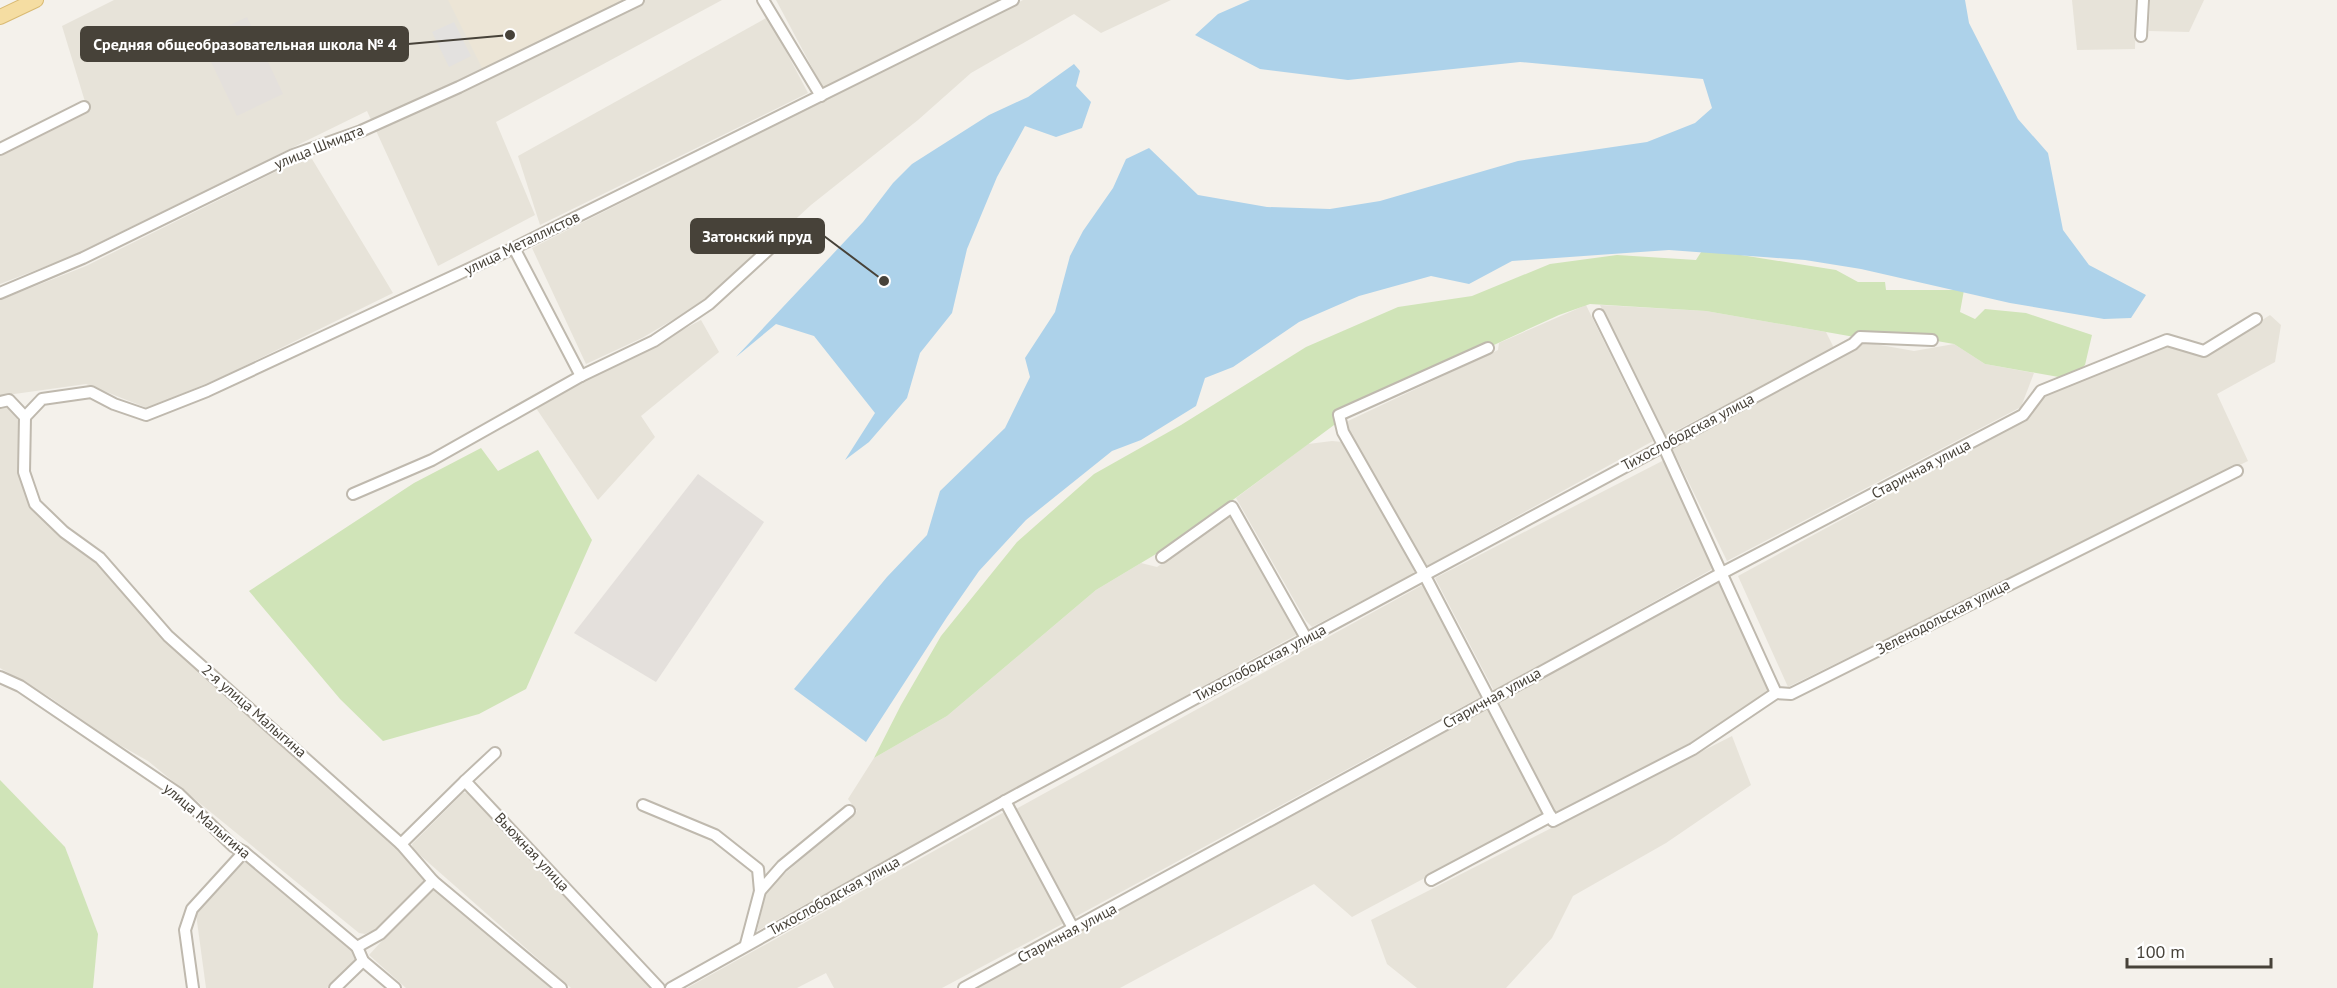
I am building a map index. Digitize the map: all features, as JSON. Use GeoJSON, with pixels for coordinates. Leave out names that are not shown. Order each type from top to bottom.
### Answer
{"type":"FeatureCollection","features":[{"type":"Feature","properties":{"kind":"main road"},"geometry":{"type":"LineString","coordinates":[[0,17],[36,0]]}},
{"type":"Feature","properties":{"kind":"street","name":"улица Шмидта"},"geometry":{"type":"LineString","coordinates":[[0,293],[83,258],[292,155],[362,131],[459,87],[638,0]]}},
{"type":"Feature","properties":{"kind":"street"},"geometry":{"type":"LineString","coordinates":[[763,0],[821,96]]}},
{"type":"Feature","properties":{"kind":"street","name":"улица Металлистов"},"geometry":{"type":"LineString","coordinates":[[24,417],[42,399],[91,392],[114,404],[146,415],[207,391],[514,248],[1012,0]]}},
{"type":"Feature","properties":{"kind":"street"},"geometry":{"type":"LineString","coordinates":[[2141,36],[2143,0]]}},
{"type":"Feature","properties":{"kind":"street"},"geometry":{"type":"LineString","coordinates":[[0,149],[84,107]]}},
{"type":"Feature","properties":{"kind":"street"},"geometry":{"type":"LineString","coordinates":[[353,494],[432,460],[581,376],[654,341],[709,304],[791,229]]}},
{"type":"Feature","properties":{"kind":"street"},"geometry":{"type":"LineString","coordinates":[[514,248],[581,376]]}},
{"type":"Feature","properties":{"kind":"street"},"geometry":{"type":"LineString","coordinates":[[1431,880],[1693,749],[1776,693],[1663,445],[1599,315]]}},
{"type":"Feature","properties":{"kind":"street","name":"Старичная улица"},"geometry":{"type":"LineString","coordinates":[[964,988],[1074,930],[1722,573],[2023,415],[2041,390],[2168,340],[2204,351],[2256,319]]}},
{"type":"Feature","properties":{"kind":"street","name":"Тихослободская улица"},"geometry":{"type":"LineString","coordinates":[[671,988],[1005,801],[1425,576],[1853,344],[1860,338],[1932,340]]}},
{"type":"Feature","properties":{"kind":"street"},"geometry":{"type":"LineString","coordinates":[[1488,348],[1339,414],[1343,432],[1425,576],[1552,819]]}},
{"type":"Feature","properties":{"kind":"street"},"geometry":{"type":"LineString","coordinates":[[5,401],[24,417]]}},
{"type":"Feature","properties":{"kind":"street","name":"2-я улица Малыгина"},"geometry":{"type":"LineString","coordinates":[[24,417],[24,472],[35,504],[64,532],[100,558],[168,636],[401,844],[433,881],[561,988]]}},
{"type":"Feature","properties":{"kind":"street","name":"Зеленодольская улица"},"geometry":{"type":"LineString","coordinates":[[1776,693],[1791,694],[2237,471]]}},
{"type":"Feature","properties":{"kind":"street"},"geometry":{"type":"LineString","coordinates":[[1162,557],[1232,507],[1306,638]]}},
{"type":"Feature","properties":{"kind":"street","name":"улица Малыгина"},"geometry":{"type":"LineString","coordinates":[[0,676],[20,686],[178,794],[233,846],[244,852],[357,947],[363,961],[395,988]]}},
{"type":"Feature","properties":{"kind":"street"},"geometry":{"type":"LineString","coordinates":[[401,844],[495,753]]}},
{"type":"Feature","properties":{"kind":"street","name":"Вьюжная улица"},"geometry":{"type":"LineString","coordinates":[[465,781],[659,988]]}},
{"type":"Feature","properties":{"kind":"street"},"geometry":{"type":"LineString","coordinates":[[1005,801],[1074,930]]}},
{"type":"Feature","properties":{"kind":"street"},"geometry":{"type":"LineString","coordinates":[[643,805],[715,835],[758,869],[760,891],[746,944]]}},
{"type":"Feature","properties":{"kind":"street"},"geometry":{"type":"LineString","coordinates":[[760,891],[782,866],[849,811]]}},
{"type":"Feature","properties":{"kind":"street"},"geometry":{"type":"LineString","coordinates":[[193,988],[185,930],[192,909],[244,852]]}},
{"type":"Feature","properties":{"kind":"street"},"geometry":{"type":"LineString","coordinates":[[357,947],[380,934],[433,881]]}},
{"type":"Feature","properties":{"kind":"street"},"geometry":{"type":"LineString","coordinates":[[335,988],[363,961]]}},
{"type":"Feature","properties":{"kind":"shaded area"},"geometry":{"type":"Polygon","coordinates":[[[114,0],[722,0],[496,122],[535,215],[438,266],[367,111],[70,257],[0,284],[0,149],[86,105],[62,26],[114,0]]]}},
{"type":"Feature","properties":{"kind":"shaded area"},"geometry":{"type":"Polygon","coordinates":[[[448,0],[626,0],[483,70],[448,0]]]}},
{"type":"Feature","properties":{"kind":"shaded area"},"geometry":{"type":"Polygon","coordinates":[[[776,0],[998,0],[823,88],[776,0]]]}},
{"type":"Feature","properties":{"kind":"shaded area"},"geometry":{"type":"Polygon","coordinates":[[[1023,0],[1171,0],[1101,33],[1074,14],[971,73],[918,120],[811,205],[710,298],[642,338],[586,364],[532,248],[1023,0]]]}},
{"type":"Feature","properties":{"kind":"shaded area"},"geometry":{"type":"Polygon","coordinates":[[[2072,0],[2136,0],[2135,49],[2077,50],[2072,0]]]}},
{"type":"Feature","properties":{"kind":"shaded area"},"geometry":{"type":"Polygon","coordinates":[[[2150,0],[2204,0],[2189,32],[2149,31],[2150,0]]]}},
{"type":"Feature","properties":{"kind":"shaded area"},"geometry":{"type":"Polygon","coordinates":[[[247,17],[283,94],[237,116],[200,39],[247,17]]]}},
{"type":"Feature","properties":{"kind":"shaded area"},"geometry":{"type":"Polygon","coordinates":[[[768,17],[808,93],[540,225],[518,156],[768,17]]]}},
{"type":"Feature","properties":{"kind":"shaded area"},"geometry":{"type":"Polygon","coordinates":[[[454,22],[471,56],[449,67],[432,32],[454,22]]]}},
{"type":"Feature","properties":{"kind":"shaded area"},"geometry":{"type":"Polygon","coordinates":[[[312,159],[393,293],[220,378],[147,408],[86,384],[0,396],[0,300],[86,266],[291,164],[312,159]]]}},
{"type":"Feature","properties":{"kind":"shaded area"},"geometry":{"type":"Polygon","coordinates":[[[1586,305],[1653,441],[1427,566],[1348,432],[1348,421],[1498,350],[1499,343],[1586,305]]]}},
{"type":"Feature","properties":{"kind":"shaded area"},"geometry":{"type":"Polygon","coordinates":[[[1600,305],[1706,311],[1826,332],[1834,348],[1664,437],[1600,305]]]}},
{"type":"Feature","properties":{"kind":"shaded area"},"geometry":{"type":"Polygon","coordinates":[[[2270,315],[2281,325],[2275,362],[2217,394],[2248,461],[1788,687],[1738,576],[2025,420],[2041,396],[2168,346],[2206,356],[2270,315]]]}},
{"type":"Feature","properties":{"kind":"shaded area"},"geometry":{"type":"Polygon","coordinates":[[[701,320],[719,352],[641,416],[655,437],[598,500],[536,408],[582,379],[701,320]]]}},
{"type":"Feature","properties":{"kind":"shaded area"},"geometry":{"type":"Polygon","coordinates":[[[1864,342],[1914,351],[1954,344],[1985,364],[2034,373],[2021,407],[1727,561],[1672,448],[1853,351],[1864,342]]]}},
{"type":"Feature","properties":{"kind":"shaded area"},"geometry":{"type":"Polygon","coordinates":[[[0,407],[12,408],[22,429],[32,505],[98,559],[129,598],[399,847],[428,882],[383,926],[365,934],[359,933],[148,761],[109,739],[51,698],[0,668],[0,407]]]}},
{"type":"Feature","properties":{"kind":"shaded area"},"geometry":{"type":"Polygon","coordinates":[[[1343,442],[1415,569],[1413,574],[1312,627],[1306,621],[1236,498],[1308,444],[1343,442]]]}},
{"type":"Feature","properties":{"kind":"shaded area"},"geometry":{"type":"Polygon","coordinates":[[[1666,459],[1716,567],[1494,691],[1435,578],[1666,459]]]}},
{"type":"Feature","properties":{"kind":"shaded area"},"geometry":{"type":"Polygon","coordinates":[[[698,474],[764,522],[656,682],[574,633],[698,474]]]}},
{"type":"Feature","properties":{"kind":"shaded area"},"geometry":{"type":"Polygon","coordinates":[[[1231,515],[1296,635],[757,931],[767,889],[857,811],[848,799],[874,758],[947,716],[1096,590],[1141,563],[1157,567],[1231,515]]]}},
{"type":"Feature","properties":{"kind":"shaded area"},"geometry":{"type":"Polygon","coordinates":[[[1722,577],[1771,690],[1690,743],[1556,814],[1499,702],[1722,577]]]}},
{"type":"Feature","properties":{"kind":"shaded area"},"geometry":{"type":"Polygon","coordinates":[[[1426,583],[1484,695],[1075,917],[1016,809],[1426,583]]]}},
{"type":"Feature","properties":{"kind":"shaded area"},"geometry":{"type":"Polygon","coordinates":[[[1488,707],[1544,814],[1352,917],[1314,884],[1120,988],[975,988],[1488,707]]]}},
{"type":"Feature","properties":{"kind":"shaded area"},"geometry":{"type":"Polygon","coordinates":[[[1732,736],[1751,785],[1666,843],[1573,896],[1552,938],[1506,988],[1417,988],[1387,964],[1371,920],[1732,736]]]}},
{"type":"Feature","properties":{"kind":"shaded area"},"geometry":{"type":"Polygon","coordinates":[[[469,792],[652,988],[571,988],[413,849],[412,844],[463,793],[469,792]]]}},
{"type":"Feature","properties":{"kind":"shaded area"},"geometry":{"type":"Polygon","coordinates":[[[1006,811],[1068,921],[942,988],[834,988],[826,973],[797,988],[687,988],[1006,811]]]}},
{"type":"Feature","properties":{"kind":"shaded area"},"geometry":{"type":"Polygon","coordinates":[[[246,860],[355,952],[355,961],[327,988],[206,988],[196,914],[246,860]]]}},
{"type":"Feature","properties":{"kind":"shaded area"},"geometry":{"type":"Polygon","coordinates":[[[433,885],[550,988],[406,988],[369,955],[433,885]]]}},
{"type":"Feature","properties":{"kind":"green space"},"geometry":{"type":"Polygon","coordinates":[[[1703,249],[1836,270],[1858,282],[1885,282],[1886,290],[1964,290],[1960,312],[1975,319],[1985,309],[2026,313],[2092,335],[2085,365],[2070,379],[1985,364],[1954,344],[1885,332],[1866,339],[1706,311],[1590,304],[1559,315],[1357,408],[1176,542],[1096,590],[947,716],[874,758],[901,705],[941,636],[1017,542],[1094,474],[1181,425],[1306,347],[1398,307],[1472,296],[1550,264],[1617,255],[1696,260],[1703,249]]]}},
{"type":"Feature","properties":{"kind":"green space"},"geometry":{"type":"Polygon","coordinates":[[[481,448],[498,471],[538,450],[592,540],[526,689],[479,714],[383,741],[340,699],[249,591],[414,483],[481,448]]]}},
{"type":"Feature","properties":{"kind":"green space"},"geometry":{"type":"Polygon","coordinates":[[[0,780],[65,847],[98,934],[93,988],[0,988],[0,780]]]}},
{"type":"Feature","properties":{"kind":"water"},"geometry":{"type":"Polygon","coordinates":[[[1250,0],[1965,0],[1969,23],[2018,119],[2048,153],[2063,230],[2089,265],[2146,295],[2131,318],[2104,319],[2010,303],[1861,269],[1805,260],[1669,250],[1512,261],[1469,284],[1431,276],[1359,296],[1299,322],[1233,367],[1205,378],[1196,406],[1141,440],[1112,451],[1026,520],[979,571],[866,742],[794,689],[887,577],[927,535],[940,491],[1005,428],[1030,377],[1025,358],[1055,312],[1070,256],[1083,231],[1113,188],[1126,159],[1149,148],[1198,195],[1267,207],[1330,209],[1380,201],[1518,161],[1647,142],[1695,123],[1712,108],[1703,79],[1520,62],[1348,80],[1260,69],[1195,35],[1218,14],[1250,0]]]}},
{"type":"Feature","properties":{"kind":"water"},"geometry":{"type":"Polygon","coordinates":[[[1074,64],[1080,71],[1076,86],[1091,102],[1082,128],[1056,137],[1025,126],[997,177],[967,249],[952,313],[920,353],[907,398],[869,442],[845,460],[875,413],[814,336],[776,324],[736,357],[863,222],[893,183],[912,164],[989,115],[1028,97],[1074,64]]]}},
{"type":"Feature","properties":{"kind":"place","name":"Средняя общеобразовательная школа № 4"},"geometry":{"type":"Point","coordinates":[510,35]}},
{"type":"Feature","properties":{"kind":"place","name":"Затонский пруд"},"geometry":{"type":"Point","coordinates":[884,281]}}]}
